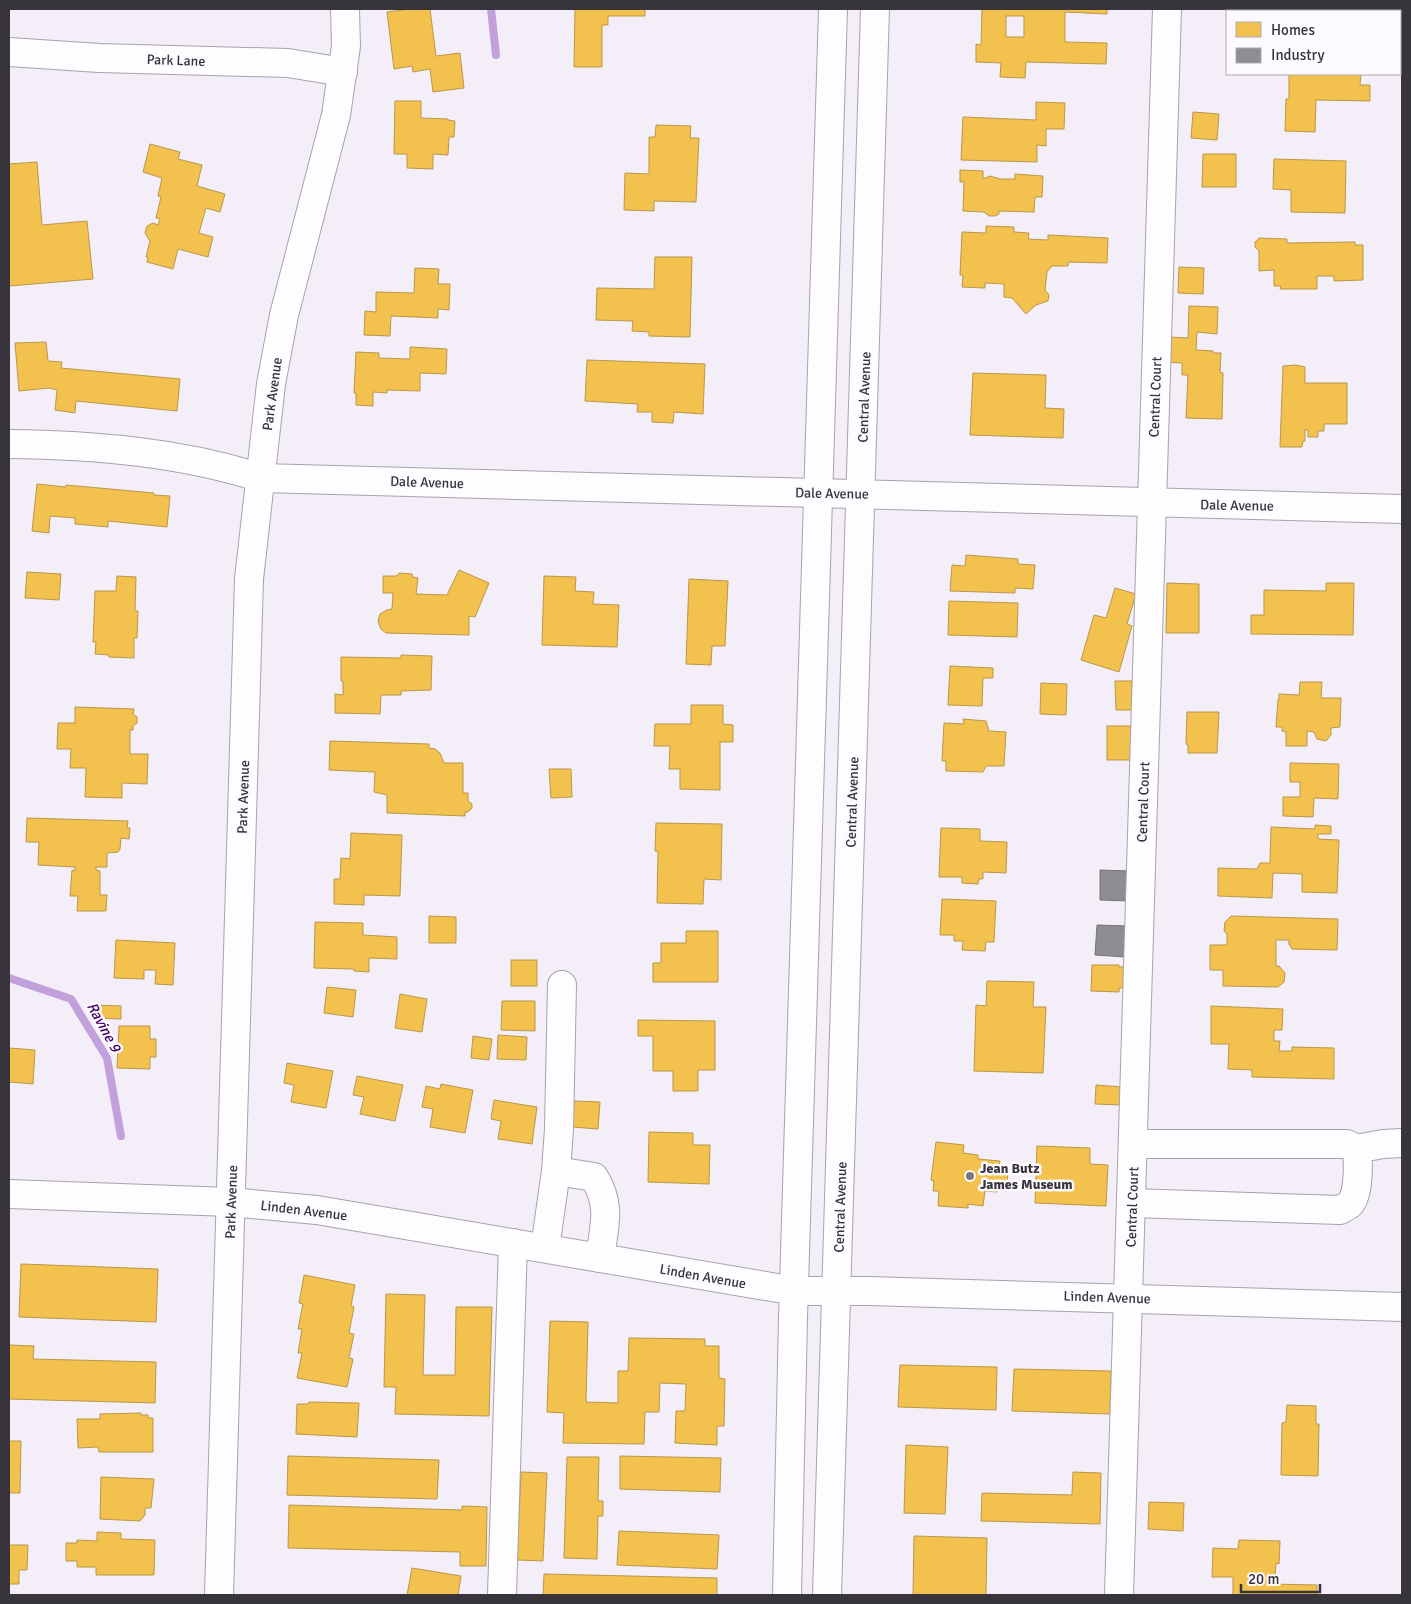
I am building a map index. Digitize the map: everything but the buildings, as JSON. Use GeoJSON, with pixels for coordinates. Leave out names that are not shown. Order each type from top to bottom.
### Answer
{"type":"FeatureCollection","features":[{"type":"Feature","properties":{"kind":"street","name":"Park Avenue"},"geometry":{"type":"LineString","coordinates":[[219,1595],[250,579],[271,384],[284,315],[336,115],[346,46],[345,9]]}},
{"type":"Feature","properties":{"kind":"street"},"geometry":{"type":"LineString","coordinates":[[787,1595],[833,9]]}},
{"type":"Feature","properties":{"kind":"street","name":"Central Avenue"},"geometry":{"type":"LineString","coordinates":[[827,1595],[838,1291],[875,9]]}},
{"type":"Feature","properties":{"kind":"street","name":"Central Court"},"geometry":{"type":"LineString","coordinates":[[1119,1595],[1167,9]]}},
{"type":"Feature","properties":{"kind":"street","name":"Park Lane"},"geometry":{"type":"LineString","coordinates":[[9,52],[99,58],[288,63],[343,72]]}},
{"type":"Feature","properties":{"kind":"street"},"geometry":{"type":"LineString","coordinates":[[830,94],[873,99]]}},
{"type":"Feature","properties":{"kind":"street","name":"Dale Avenue"},"geometry":{"type":"LineString","coordinates":[[9,444],[50,444],[130,451],[230,468],[261,478],[1402,509]]}},
{"type":"Feature","properties":{"kind":"street"},"geometry":{"type":"LineString","coordinates":[[545,1248],[556,1171],[559,1129],[562,985]]}},
{"type":"Feature","properties":{"kind":"street"},"geometry":{"type":"LineString","coordinates":[[1133,1144],[1346,1144],[1356,1149],[1402,1143]]}},
{"type":"Feature","properties":{"kind":"street"},"geometry":{"type":"LineString","coordinates":[[1132,1203],[1340,1210],[1350,1204],[1356,1194],[1358,1161],[1356,1149]]}},
{"type":"Feature","properties":{"kind":"street"},"geometry":{"type":"LineString","coordinates":[[556,1171],[594,1177],[602,1190],[606,1210],[600,1258]]}},
{"type":"Feature","properties":{"kind":"street","name":"Linden Avenue"},"geometry":{"type":"LineString","coordinates":[[9,1194],[230,1202],[317,1210],[513,1242],[795,1292],[838,1291],[1129,1298],[1402,1307]]}},
{"type":"Feature","properties":{"kind":"street"},"geometry":{"type":"LineString","coordinates":[[502,1595],[513,1242]]}},
{"type":"Feature","properties":{"kind":"waterway","name":"Ravine 9"},"geometry":{"type":"LineString","coordinates":[[491,9],[496,55]]}},
{"type":"Feature","properties":{"kind":"waterway","name":"Ravine 9"},"geometry":{"type":"LineString","coordinates":[[9,978],[71,999],[107,1058],[121,1136]]}},
{"type":"Feature","properties":{"kind":"place","name":"Jean Butz James Museum"},"geometry":{"type":"Point","coordinates":[970,1176]}}]}
